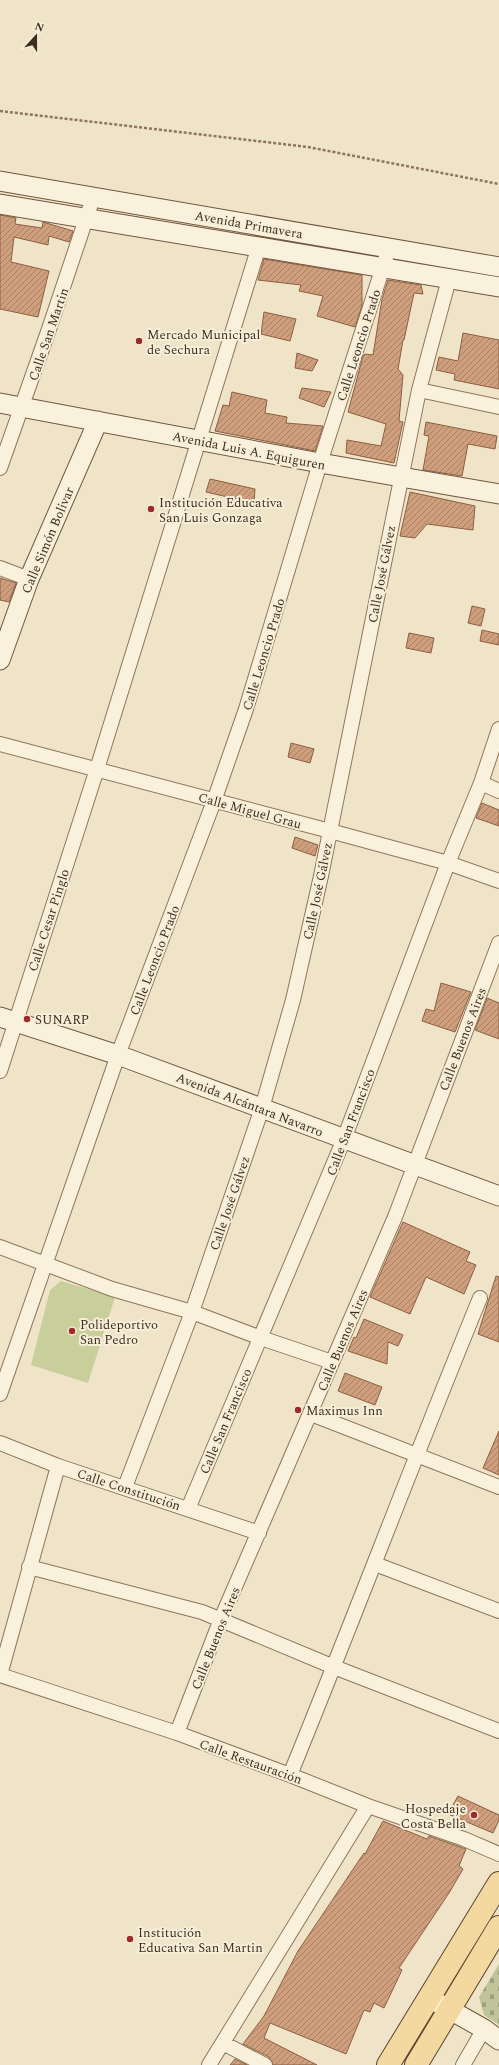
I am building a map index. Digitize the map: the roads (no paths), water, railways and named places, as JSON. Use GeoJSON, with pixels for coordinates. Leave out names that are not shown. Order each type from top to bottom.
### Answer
{"type":"FeatureCollection","features":[{"type":"Feature","properties":{"kind":"main road"},"geometry":{"type":"LineString","coordinates":[[388,2065],[499,1883]]}},
{"type":"Feature","properties":{"kind":"main road"},"geometry":{"type":"LineString","coordinates":[[416,2065],[499,1926]]}},
{"type":"Feature","properties":{"kind":"street","name":"Avenida Primavera"},"geometry":{"type":"LineString","coordinates":[[0,181],[499,266]]}},
{"type":"Feature","properties":{"kind":"street","name":"Calle San Martin"},"geometry":{"type":"LineString","coordinates":[[0,468],[93,198]]}},
{"type":"Feature","properties":{"kind":"street","name":"Avenida Primavera"},"geometry":{"type":"LineString","coordinates":[[0,204],[259,246],[382,269],[499,287]]}},
{"type":"Feature","properties":{"kind":"street","name":"Calle Cesar Pinglo"},"geometry":{"type":"LineString","coordinates":[[0,1071],[8,1020],[97,769],[259,246]]}},
{"type":"Feature","properties":{"kind":"street","name":"Calle Leoncio Prado"},"geometry":{"type":"LineString","coordinates":[[45,1262],[118,1055],[214,801],[246,709],[320,463],[389,248]]}},
{"type":"Feature","properties":{"kind":"street","name":"Calle José Gálvez"},"geometry":{"type":"LineString","coordinates":[[125,1488],[192,1312],[262,1108],[293,1000],[330,830],[400,477],[419,390],[449,279]]}},
{"type":"Feature","properties":{"kind":"street"},"geometry":{"type":"LineString","coordinates":[[419,390],[499,407]]}},
{"type":"Feature","properties":{"kind":"street","name":"Avenida Luis A. Equiguren"},"geometry":{"type":"LineString","coordinates":[[0,403],[320,463],[499,494]]}},
{"type":"Feature","properties":{"kind":"street","name":"Calle Simón Bolivar"},"geometry":{"type":"LineString","coordinates":[[0,660],[29,580],[98,421]]}},
{"type":"Feature","properties":{"kind":"street"},"geometry":{"type":"LineString","coordinates":[[0,568],[29,580]]}},
{"type":"Feature","properties":{"kind":"street","name":"Calle San Francisco"},"geometry":{"type":"LineString","coordinates":[[188,1509],[344,1139],[448,863],[481,784],[499,730]]}},
{"type":"Feature","properties":{"kind":"street","name":"Calle Miguel Grau"},"geometry":{"type":"LineString","coordinates":[[0,744],[330,830],[448,863],[499,880]]}},
{"type":"Feature","properties":{"kind":"street"},"geometry":{"type":"LineString","coordinates":[[481,784],[499,791]]}},
{"type":"Feature","properties":{"kind":"street","name":"Calle Buenos Aires"},"geometry":{"type":"LineString","coordinates":[[177,1733],[221,1619],[395,1217],[499,943]]}},
{"type":"Feature","properties":{"kind":"street","name":"Avenida Alcántara Navarro"},"geometry":{"type":"LineString","coordinates":[[8,1020],[118,1055],[499,1196]]}},
{"type":"Feature","properties":{"kind":"street"},"geometry":{"type":"LineString","coordinates":[[0,1247],[45,1262],[112,1289],[192,1312],[261,1338],[332,1362]]}},
{"type":"Feature","properties":{"kind":"street"},"geometry":{"type":"LineString","coordinates":[[0,1394],[45,1262]]}},
{"type":"Feature","properties":{"kind":"street"},"geometry":{"type":"LineString","coordinates":[[290,1775],[375,1564],[416,1454],[480,1298]]}},
{"type":"Feature","properties":{"kind":"street"},"geometry":{"type":"LineString","coordinates":[[311,1414],[499,1487]]}},
{"type":"Feature","properties":{"kind":"street","name":"Calle Constitución"},"geometry":{"type":"LineString","coordinates":[[0,1443],[58,1466],[259,1533]]}},
{"type":"Feature","properties":{"kind":"street"},"geometry":{"type":"LineString","coordinates":[[0,1675],[58,1466]]}},
{"type":"Feature","properties":{"kind":"street"},"geometry":{"type":"LineString","coordinates":[[375,1564],[499,1611]]}},
{"type":"Feature","properties":{"kind":"street"},"geometry":{"type":"LineString","coordinates":[[29,1567],[202,1612],[334,1667],[499,1731]]}},
{"type":"Feature","properties":{"kind":"street","name":"Calle Restauración"},"geometry":{"type":"LineString","coordinates":[[0,1675],[177,1733],[368,1806],[464,1839],[499,1854]]}},
{"type":"Feature","properties":{"kind":"street"},"geometry":{"type":"LineString","coordinates":[[209,2065],[368,1806]]}},
{"type":"Feature","properties":{"kind":"street"},"geometry":{"type":"LineString","coordinates":[[429,1998],[492,2034],[463,2065]]}},
{"type":"Feature","properties":{"kind":"street"},"geometry":{"type":"LineString","coordinates":[[223,2043],[265,2065]]}},
{"type":"Feature","properties":{"kind":"place","name":"Mercado Municipal de Sechura"},"geometry":{"type":"Point","coordinates":[139,341]}},
{"type":"Feature","properties":{"kind":"place","name":"Institución Educativa San Luis Gonzaga"},"geometry":{"type":"Point","coordinates":[151,509]}},
{"type":"Feature","properties":{"kind":"place","name":"SUNARP"},"geometry":{"type":"Point","coordinates":[27,1019]}},
{"type":"Feature","properties":{"kind":"place","name":"Polideportivo San Pedro"},"geometry":{"type":"Point","coordinates":[72,1331]}},
{"type":"Feature","properties":{"kind":"place","name":"Maximus Inn"},"geometry":{"type":"Point","coordinates":[298,1410]}},
{"type":"Feature","properties":{"kind":"place","name":"Hospedaje Costa Bella"},"geometry":{"type":"Point","coordinates":[474,1815]}},
{"type":"Feature","properties":{"kind":"place","name":"Institución Educativa San Martin"},"geometry":{"type":"Point","coordinates":[130,1939]}}]}
